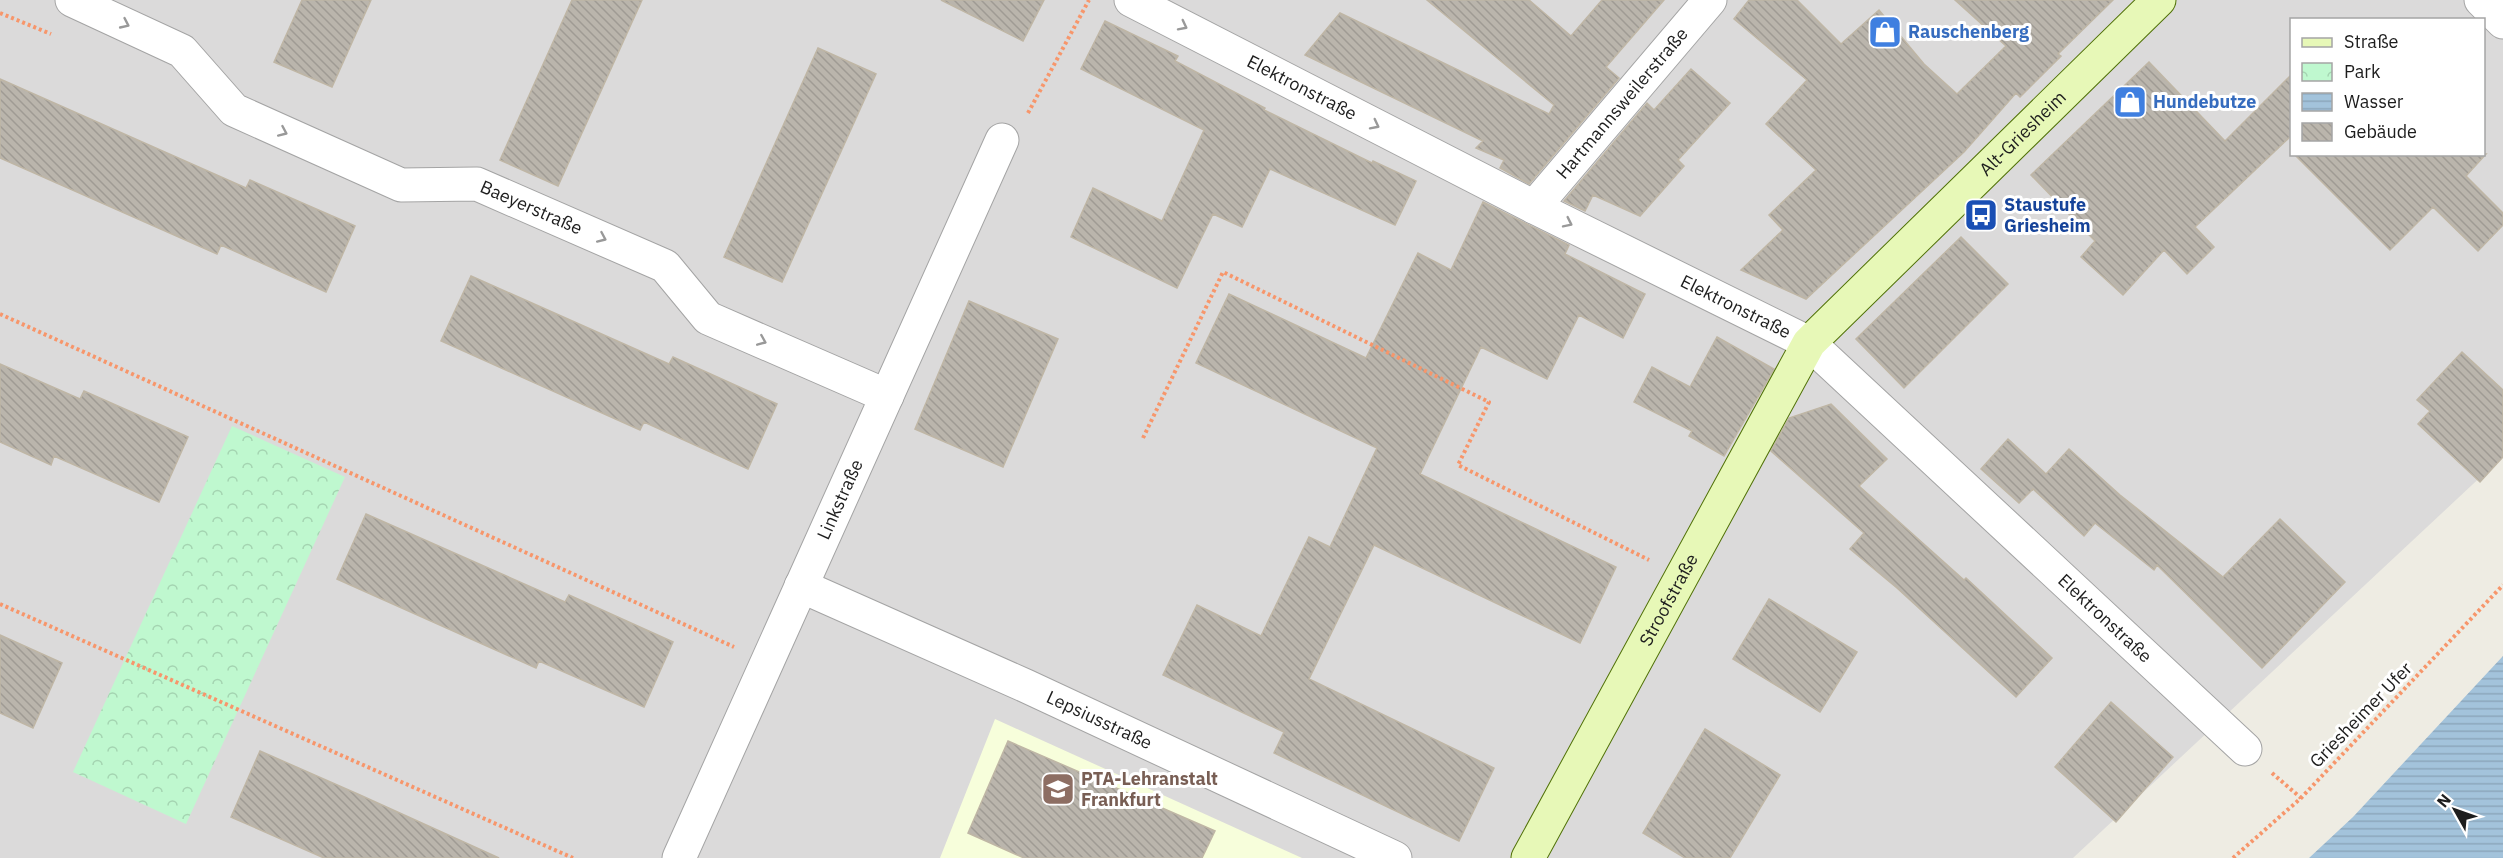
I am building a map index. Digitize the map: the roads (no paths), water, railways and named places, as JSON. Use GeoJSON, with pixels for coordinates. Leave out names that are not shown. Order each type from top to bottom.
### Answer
{"type":"FeatureCollection","features":[{"type":"Feature","properties":{"kind":"street","name":"Baeyerstraße"},"geometry":{"type":"LineString","coordinates":[[72,0],[182,51],[234,110],[400,185],[477,184],[654,261],[665,266],[708,318],[887,396]]}},
{"type":"Feature","properties":{"kind":"street","name":"Elektronstraße"},"geometry":{"type":"LineString","coordinates":[[1131,0],[1534,207],[1809,343],[2245,749]]}},
{"type":"Feature","properties":{"kind":"street","name":"Hartmannsweilerstraße"},"geometry":{"type":"LineString","coordinates":[[1534,207],[1710,0]]}},
{"type":"Feature","properties":{"kind":"street","name":"Alt-Griesheim"},"geometry":{"type":"LineString","coordinates":[[1809,343],[2159,0]]}},
{"type":"Feature","properties":{"kind":"street"},"geometry":{"type":"LineString","coordinates":[[2481,0],[2503,22]]}},
{"type":"Feature","properties":{"kind":"street","name":"Linkstraße"},"geometry":{"type":"LineString","coordinates":[[679,858],[1002,140]]}},
{"type":"Feature","properties":{"kind":"street","name":"Stroofstraße"},"geometry":{"type":"LineString","coordinates":[[1528,858],[1809,343]]}},
{"type":"Feature","properties":{"kind":"street","name":"Lepsiusstraße"},"geometry":{"type":"LineString","coordinates":[[801,586],[1037,691],[1395,858]]}},
{"type":"Feature","properties":{"kind":"water"},"geometry":{"type":"Polygon","coordinates":[[[2503,656],[2503,858],[2309,858],[2353,817],[2503,656]]]}},
{"type":"Feature","properties":{"kind":"place","name":"Rauschenberg"},"geometry":{"type":"Point","coordinates":[1885,32]}},
{"type":"Feature","properties":{"kind":"place","name":"Hundebutze"},"geometry":{"type":"Point","coordinates":[2130,102]}},
{"type":"Feature","properties":{"kind":"place","name":"Staustufe Griesheim"},"geometry":{"type":"Point","coordinates":[1981,215]}},
{"type":"Feature","properties":{"kind":"place","name":"PTA-Lehranstalt Frankfurt"},"geometry":{"type":"Point","coordinates":[1058,789]}}]}
